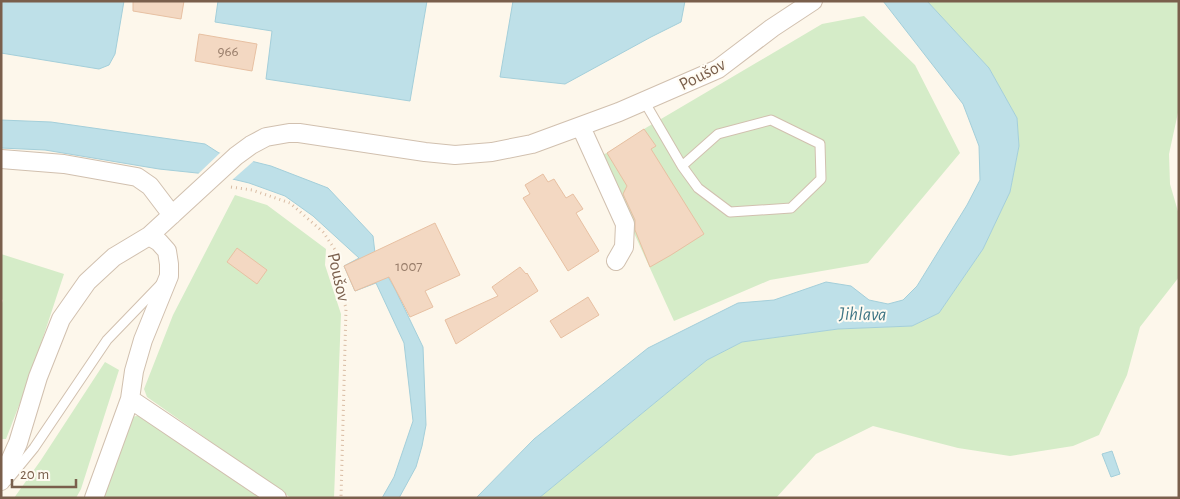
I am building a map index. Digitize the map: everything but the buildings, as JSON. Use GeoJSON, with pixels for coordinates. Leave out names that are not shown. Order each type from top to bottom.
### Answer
{"type":"FeatureCollection","features":[{"type":"Feature","properties":{"kind":"street","name":"Poušov"},"geometry":{"type":"LineString","coordinates":[[1,481],[18,443],[38,377],[61,319],[87,282],[114,257],[148,236],[251,145],[275,134],[299,133],[455,155],[492,152],[532,144],[581,127],[718,69],[772,28],[814,1]]}},
{"type":"Feature","properties":{"kind":"street"},"geometry":{"type":"LineString","coordinates":[[581,127],[625,224],[624,247],[616,261]]}},
{"type":"Feature","properties":{"kind":"street"},"geometry":{"type":"LineString","coordinates":[[1,159],[64,164],[137,177],[150,186],[172,215]]}},
{"type":"Feature","properties":{"kind":"street"},"geometry":{"type":"LineString","coordinates":[[94,498],[130,398],[134,371],[143,340],[168,276],[170,264],[167,251],[159,242],[148,236]]}},
{"type":"Feature","properties":{"kind":"street"},"geometry":{"type":"LineString","coordinates":[[130,398],[277,498]]}},
{"type":"Feature","properties":{"kind":"lane"},"geometry":{"type":"LineString","coordinates":[[644,101],[682,166],[698,188],[730,212],[791,208],[821,179],[820,144],[771,120],[718,134],[682,166]]}},
{"type":"Feature","properties":{"kind":"lane"},"geometry":{"type":"LineString","coordinates":[[1,488],[34,448],[107,340],[168,276]]}},
{"type":"Feature","properties":{"kind":"path","name":"Poušov"},"geometry":{"type":"LineString","coordinates":[[227,186],[252,190],[290,203],[323,232],[336,252],[332,264],[346,308],[341,498]]}},
{"type":"Feature","properties":{"kind":"green space"},"geometry":{"type":"Polygon","coordinates":[[[927,1],[1179,1],[1179,108],[1169,154],[1170,184],[1179,215],[1179,277],[1140,327],[1127,375],[1099,435],[1073,446],[1010,456],[958,448],[873,426],[816,454],[776,498],[539,498],[707,360],[742,342],[838,329],[912,326],[939,313],[983,249],[1010,192],[1019,146],[1017,118],[989,68],[927,1]]]}},
{"type":"Feature","properties":{"kind":"green space"},"geometry":{"type":"Polygon","coordinates":[[[864,16],[915,65],[960,153],[868,263],[770,280],[674,321],[599,156],[822,24],[864,16]]]}},
{"type":"Feature","properties":{"kind":"green space"},"geometry":{"type":"Polygon","coordinates":[[[235,195],[267,205],[326,249],[325,265],[341,314],[334,498],[291,498],[147,397],[144,389],[173,315],[235,195]]]}},
{"type":"Feature","properties":{"kind":"green space"},"geometry":{"type":"Polygon","coordinates":[[[1,254],[64,274],[30,377],[6,439],[1,439],[1,306],[3,300],[1,299],[1,254]]]}},
{"type":"Feature","properties":{"kind":"green space"},"geometry":{"type":"Polygon","coordinates":[[[105,362],[119,370],[81,489],[76,498],[14,498],[41,460],[105,362]]]}},
{"type":"Feature","properties":{"kind":"green space"},"geometry":{"type":"Polygon","coordinates":[[[141,415],[260,498],[101,498],[132,417],[141,415]]]}},
{"type":"Feature","properties":{"kind":"water"},"geometry":{"type":"Polygon","coordinates":[[[1,1],[124,1],[115,54],[109,65],[99,69],[1,53],[1,1]]]}},
{"type":"Feature","properties":{"kind":"water"},"geometry":{"type":"Polygon","coordinates":[[[218,1],[427,1],[410,101],[266,79],[272,31],[215,22],[218,1]]]}},
{"type":"Feature","properties":{"kind":"water"},"geometry":{"type":"Polygon","coordinates":[[[513,1],[685,1],[681,22],[565,84],[500,77],[513,1]]]}},
{"type":"Feature","properties":{"kind":"water","name":"Jihlava"},"geometry":{"type":"Polygon","coordinates":[[[883,1],[927,1],[989,68],[1017,118],[1019,146],[1010,192],[983,249],[939,313],[912,326],[838,329],[742,342],[707,360],[539,498],[476,498],[534,439],[648,348],[738,303],[774,300],[826,282],[851,286],[869,300],[888,304],[903,300],[917,286],[967,205],[980,180],[979,146],[963,104],[883,1]]]}},
{"type":"Feature","properties":{"kind":"water"},"geometry":{"type":"Polygon","coordinates":[[[1,120],[51,122],[205,144],[219,153],[271,166],[328,188],[373,236],[375,253],[423,347],[426,425],[416,467],[399,498],[382,498],[394,477],[413,421],[404,343],[376,283],[355,291],[344,266],[359,258],[313,216],[285,196],[249,183],[216,175],[159,169],[45,150],[1,148],[1,120]]]}},
{"type":"Feature","properties":{"kind":"water"},"geometry":{"type":"Polygon","coordinates":[[[1112,451],[1120,474],[1111,477],[1102,454],[1112,451]]]}},
{"type":"Feature","properties":{"kind":"pier"},"geometry":{"type":"Polygon","coordinates":[[[222,151],[256,159],[231,181],[197,175],[222,151]]]}}]}
